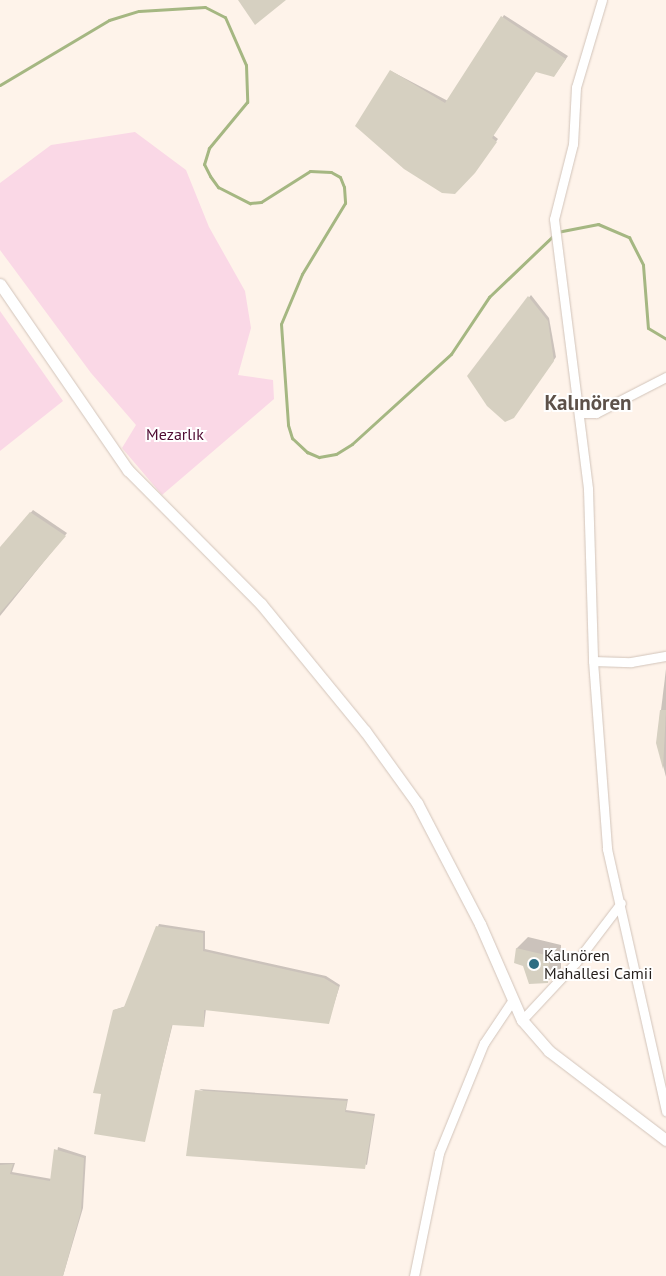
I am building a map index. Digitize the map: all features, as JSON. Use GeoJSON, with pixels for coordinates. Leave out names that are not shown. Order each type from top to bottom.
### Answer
{"type":"FeatureCollection","features":[{"type":"Feature","properties":{"kind":"street"},"geometry":{"type":"LineString","coordinates":[[602,0],[576,87],[573,144],[554,219],[580,413],[588,490],[593,661],[607,849],[621,903],[639,1004],[666,1112]]}},
{"type":"Feature","properties":{"kind":"street"},"geometry":{"type":"LineString","coordinates":[[0,284],[128,470],[261,604],[406,787],[480,924],[522,1020],[549,1051],[666,1140]]}},
{"type":"Feature","properties":{"kind":"street"},"geometry":{"type":"LineString","coordinates":[[580,413],[596,413],[666,377]]}},
{"type":"Feature","properties":{"kind":"street"},"geometry":{"type":"LineString","coordinates":[[593,661],[631,662],[666,656]]}},
{"type":"Feature","properties":{"kind":"street"},"geometry":{"type":"LineString","coordinates":[[522,1020],[576,962],[621,903]]}},
{"type":"Feature","properties":{"kind":"street"},"geometry":{"type":"LineString","coordinates":[[414,1276],[438,1153],[484,1043],[512,1000]]}},
{"type":"Feature","properties":{"kind":"green space","name":"Mezarlık"},"geometry":{"type":"Polygon","coordinates":[[[135,132],[186,170],[209,227],[245,291],[251,328],[238,375],[273,380],[274,399],[162,495],[122,448],[136,425],[91,373],[0,250],[0,183],[51,145],[135,132]]]}},
{"type":"Feature","properties":{"kind":"green space"},"geometry":{"type":"Polygon","coordinates":[[[0,311],[63,401],[0,451],[0,311]]]}},
{"type":"Feature","properties":{"kind":"building"},"geometry":{"type":"Polygon","coordinates":[[[238,0],[286,0],[255,25],[238,0]]]}},
{"type":"Feature","properties":{"kind":"building"},"geometry":{"type":"Polygon","coordinates":[[[501,16],[566,59],[554,77],[536,72],[492,138],[497,142],[475,173],[455,194],[442,193],[404,169],[355,126],[390,70],[445,103],[501,16]]]}},
{"type":"Feature","properties":{"kind":"building"},"geometry":{"type":"Polygon","coordinates":[[[528,296],[548,321],[554,361],[514,418],[505,422],[487,406],[467,376],[528,296]]]}},
{"type":"Feature","properties":{"kind":"building"},"geometry":{"type":"Polygon","coordinates":[[[30,512],[66,536],[0,613],[0,547],[30,512]]]}},
{"type":"Feature","properties":{"kind":"building"},"geometry":{"type":"Polygon","coordinates":[[[660,710],[666,710],[663,769],[656,743],[660,710]]]}},
{"type":"Feature","properties":{"kind":"building"},"geometry":{"type":"Polygon","coordinates":[[[156,926],[203,933],[203,951],[324,978],[339,987],[329,1024],[204,1010],[204,1027],[172,1025],[145,1142],[94,1134],[101,1094],[93,1093],[113,1010],[124,1007],[156,926]]]}},
{"type":"Feature","properties":{"kind":"building","name":"Kalınören Mahallesi Camii"},"geometry":{"type":"Polygon","coordinates":[[[516,948],[550,956],[548,983],[529,984],[523,966],[514,963],[516,948]]]}},
{"type":"Feature","properties":{"kind":"building"},"geometry":{"type":"Polygon","coordinates":[[[195,1090],[347,1101],[345,1112],[374,1116],[365,1169],[186,1156],[195,1090]]]}},
{"type":"Feature","properties":{"kind":"building"},"geometry":{"type":"Polygon","coordinates":[[[54,1149],[84,1158],[81,1211],[63,1276],[0,1276],[0,1165],[13,1164],[10,1174],[50,1181],[54,1149]]]}},
{"type":"Feature","properties":{"kind":"waterway"},"geometry":{"type":"LineString","coordinates":[[0,85],[109,20],[139,11],[205,7],[225,17],[246,65],[247,102],[209,148],[204,164],[210,176],[218,187],[250,203],[261,202],[310,171],[331,172],[340,177],[344,187],[345,203],[302,274],[281,324],[288,425],[292,438],[307,452],[319,457],[336,454],[352,444],[451,354],[489,297],[557,232],[598,224],[629,237],[643,265],[648,328],[666,339]]}},
{"type":"Feature","properties":{"kind":"place","name":"Kalınören Mahallesi Camii"},"geometry":{"type":"Point","coordinates":[534,964]}},
{"type":"Feature","properties":{"kind":"district","name":"Kalınören"},"geometry":{"type":"Point","coordinates":[588,403]}}]}
